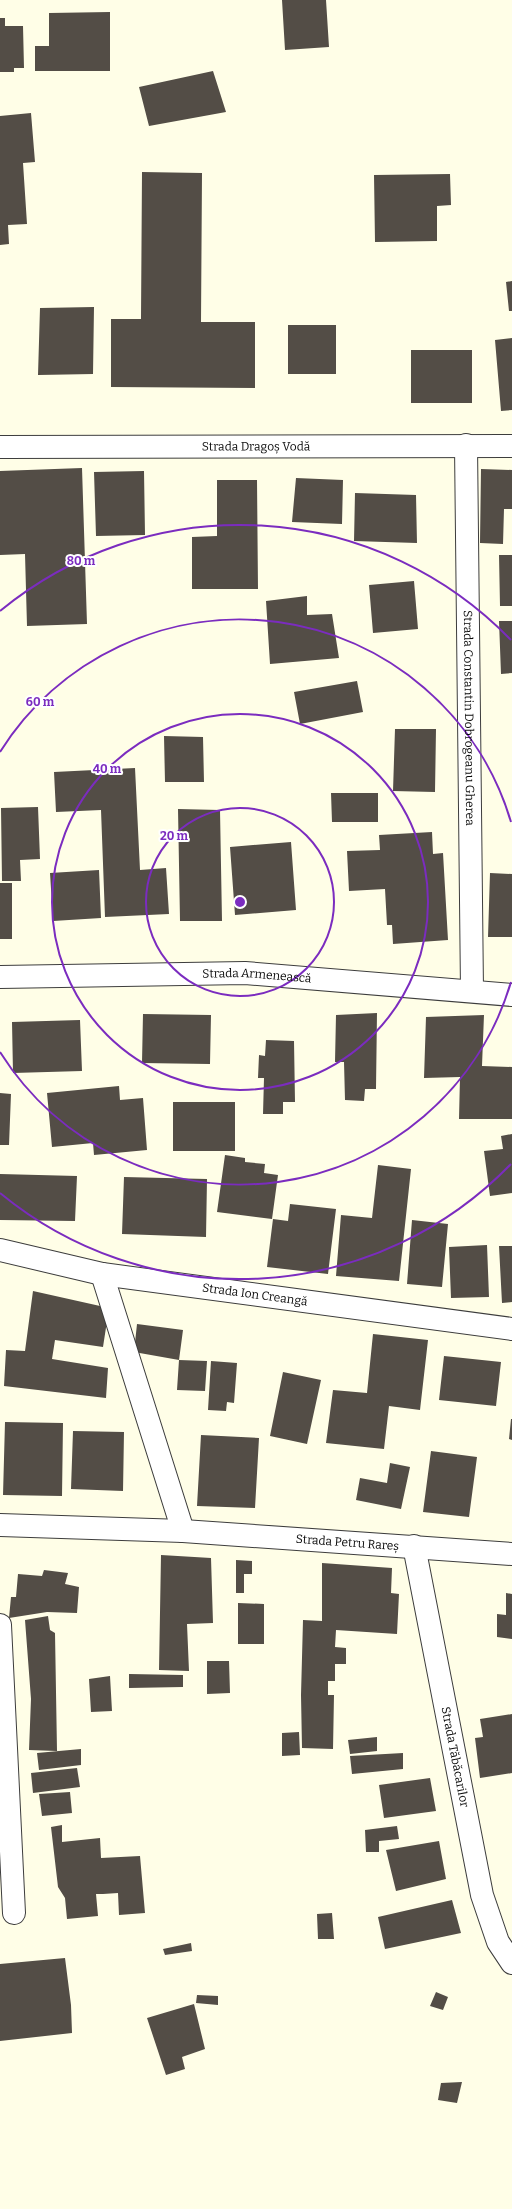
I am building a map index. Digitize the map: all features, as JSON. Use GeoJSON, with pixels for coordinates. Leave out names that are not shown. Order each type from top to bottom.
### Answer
{"type":"FeatureCollection","features":[{"type":"Feature","properties":{"kind":"street","name":"Strada Constantin Dobrogeanu Gherea"},"geometry":{"type":"LineString","coordinates":[[466,445],[472,991]]}},
{"type":"Feature","properties":{"kind":"street","name":"Strada Dragoș Vodă"},"geometry":{"type":"LineString","coordinates":[[0,447],[512,446]]}},
{"type":"Feature","properties":{"kind":"street","name":"Strada Armenească"},"geometry":{"type":"LineString","coordinates":[[0,977],[245,973],[512,995]]}},
{"type":"Feature","properties":{"kind":"street","name":"Strada Ion Creangă"},"geometry":{"type":"LineString","coordinates":[[0,1250],[102,1274],[512,1328]]}},
{"type":"Feature","properties":{"kind":"street"},"geometry":{"type":"LineString","coordinates":[[102,1274],[183,1531]]}},
{"type":"Feature","properties":{"kind":"street","name":"Strada Petru Rareș"},"geometry":{"type":"LineString","coordinates":[[0,1525],[183,1531],[512,1554]]}},
{"type":"Feature","properties":{"kind":"street","name":"Strada Tăbăcarilor"},"geometry":{"type":"LineString","coordinates":[[414,1546],[482,1895],[498,1942],[512,1963]]}},
{"type":"Feature","properties":{"kind":"street"},"geometry":{"type":"LineString","coordinates":[[0,1625],[14,1913]]}},
{"type":"Feature","properties":{"kind":"building"},"geometry":{"type":"Polygon","coordinates":[[[282,0],[326,0],[329,47],[285,50],[282,0]]]}},
{"type":"Feature","properties":{"kind":"building"},"geometry":{"type":"Polygon","coordinates":[[[110,12],[110,71],[35,71],[35,46],[49,46],[49,13],[110,12]]]}},
{"type":"Feature","properties":{"kind":"building"},"geometry":{"type":"Polygon","coordinates":[[[0,18],[5,18],[5,26],[23,26],[24,68],[14,68],[14,72],[0,72],[0,18]]]}},
{"type":"Feature","properties":{"kind":"building"},"geometry":{"type":"Polygon","coordinates":[[[213,71],[226,112],[149,126],[139,87],[213,71]]]}},
{"type":"Feature","properties":{"kind":"building"},"geometry":{"type":"Polygon","coordinates":[[[31,113],[35,162],[23,163],[27,224],[8,225],[9,244],[0,245],[0,116],[31,113]]]}},
{"type":"Feature","properties":{"kind":"building"},"geometry":{"type":"Polygon","coordinates":[[[142,172],[202,173],[201,322],[255,322],[255,388],[111,387],[111,319],[141,319],[142,172]]]}},
{"type":"Feature","properties":{"kind":"building"},"geometry":{"type":"Polygon","coordinates":[[[450,174],[451,205],[437,206],[437,241],[375,242],[374,175],[450,174]]]}},
{"type":"Feature","properties":{"kind":"building"},"geometry":{"type":"Polygon","coordinates":[[[512,281],[512,311],[509,311],[506,282],[512,281]]]}},
{"type":"Feature","properties":{"kind":"building"},"geometry":{"type":"Polygon","coordinates":[[[94,307],[93,374],[38,375],[40,308],[94,307]]]}},
{"type":"Feature","properties":{"kind":"building"},"geometry":{"type":"Polygon","coordinates":[[[288,325],[336,325],[336,374],[288,374],[288,325]]]}},
{"type":"Feature","properties":{"kind":"building"},"geometry":{"type":"Polygon","coordinates":[[[512,338],[512,410],[501,411],[495,340],[512,338]]]}},
{"type":"Feature","properties":{"kind":"building"},"geometry":{"type":"Polygon","coordinates":[[[411,350],[472,350],[472,403],[411,403],[411,350]]]}},
{"type":"Feature","properties":{"kind":"building"},"geometry":{"type":"Polygon","coordinates":[[[82,468],[87,624],[27,626],[25,554],[0,555],[0,471],[82,468]]]}},
{"type":"Feature","properties":{"kind":"building"},"geometry":{"type":"Polygon","coordinates":[[[481,469],[512,470],[512,509],[504,509],[503,544],[480,543],[481,469]]]}},
{"type":"Feature","properties":{"kind":"building"},"geometry":{"type":"Polygon","coordinates":[[[144,471],[145,535],[96,536],[94,472],[144,471]]]}},
{"type":"Feature","properties":{"kind":"building"},"geometry":{"type":"Polygon","coordinates":[[[296,478],[343,480],[342,524],[292,522],[296,478]]]}},
{"type":"Feature","properties":{"kind":"building"},"geometry":{"type":"Polygon","coordinates":[[[217,480],[257,480],[258,589],[192,589],[192,537],[217,536],[217,480]]]}},
{"type":"Feature","properties":{"kind":"building"},"geometry":{"type":"Polygon","coordinates":[[[355,493],[416,495],[417,543],[354,541],[355,493]]]}},
{"type":"Feature","properties":{"kind":"building"},"geometry":{"type":"Polygon","coordinates":[[[499,555],[512,555],[512,606],[500,606],[499,555]]]}},
{"type":"Feature","properties":{"kind":"building"},"geometry":{"type":"Polygon","coordinates":[[[414,581],[418,629],[373,633],[369,585],[414,581]]]}},
{"type":"Feature","properties":{"kind":"building"},"geometry":{"type":"Polygon","coordinates":[[[307,596],[307,615],[332,614],[339,658],[270,664],[266,601],[307,596]]]}},
{"type":"Feature","properties":{"kind":"building"},"geometry":{"type":"Polygon","coordinates":[[[499,621],[512,621],[512,673],[501,674],[499,621]]]}},
{"type":"Feature","properties":{"kind":"building"},"geometry":{"type":"Polygon","coordinates":[[[357,681],[363,712],[300,724],[294,692],[357,681]]]}},
{"type":"Feature","properties":{"kind":"building"},"geometry":{"type":"Polygon","coordinates":[[[395,729],[436,729],[435,792],[393,791],[395,729]]]}},
{"type":"Feature","properties":{"kind":"building"},"geometry":{"type":"Polygon","coordinates":[[[164,736],[203,737],[204,782],[165,782],[164,736]]]}},
{"type":"Feature","properties":{"kind":"building"},"geometry":{"type":"Polygon","coordinates":[[[135,768],[140,870],[166,868],[169,914],[105,917],[101,810],[56,812],[54,772],[135,768]]]}},
{"type":"Feature","properties":{"kind":"building"},"geometry":{"type":"Polygon","coordinates":[[[331,793],[378,793],[378,822],[332,822],[331,793]]]}},
{"type":"Feature","properties":{"kind":"building"},"geometry":{"type":"Polygon","coordinates":[[[38,807],[40,859],[20,860],[21,881],[2,881],[1,808],[38,807]]]}},
{"type":"Feature","properties":{"kind":"building"},"geometry":{"type":"Polygon","coordinates":[[[178,809],[220,810],[222,921],[180,921],[178,809]]]}},
{"type":"Feature","properties":{"kind":"building"},"geometry":{"type":"Polygon","coordinates":[[[432,832],[433,854],[443,853],[448,940],[393,944],[392,925],[387,925],[385,889],[349,891],[347,851],[380,850],[379,835],[432,832]]]}},
{"type":"Feature","properties":{"kind":"building"},"geometry":{"type":"Polygon","coordinates":[[[291,842],[296,910],[235,915],[230,847],[291,842]]]}},
{"type":"Feature","properties":{"kind":"building"},"geometry":{"type":"Polygon","coordinates":[[[99,870],[101,918],[53,921],[50,873],[99,870]]]}},
{"type":"Feature","properties":{"kind":"building"},"geometry":{"type":"Polygon","coordinates":[[[490,873],[512,874],[512,937],[488,937],[490,873]]]}},
{"type":"Feature","properties":{"kind":"building"},"geometry":{"type":"Polygon","coordinates":[[[0,883],[12,883],[12,939],[0,939],[0,883]]]}},
{"type":"Feature","properties":{"kind":"building"},"geometry":{"type":"Polygon","coordinates":[[[377,1013],[376,1089],[365,1089],[364,1101],[345,1100],[344,1062],[335,1062],[336,1015],[377,1013]]]}},
{"type":"Feature","properties":{"kind":"building"},"geometry":{"type":"Polygon","coordinates":[[[143,1014],[211,1015],[210,1064],[142,1063],[143,1014]]]}},
{"type":"Feature","properties":{"kind":"building"},"geometry":{"type":"Polygon","coordinates":[[[484,1015],[482,1066],[512,1067],[512,1119],[459,1119],[460,1077],[424,1078],[426,1017],[484,1015]]]}},
{"type":"Feature","properties":{"kind":"building"},"geometry":{"type":"Polygon","coordinates":[[[80,1020],[82,1071],[13,1073],[12,1022],[80,1020]]]}},
{"type":"Feature","properties":{"kind":"building"},"geometry":{"type":"Polygon","coordinates":[[[266,1040],[294,1041],[295,1102],[283,1102],[283,1114],[263,1114],[264,1078],[258,1078],[259,1055],[265,1056],[266,1040]]]}},
{"type":"Feature","properties":{"kind":"building"},"geometry":{"type":"Polygon","coordinates":[[[119,1086],[120,1100],[143,1098],[147,1150],[94,1155],[93,1143],[52,1147],[47,1093],[119,1086]]]}},
{"type":"Feature","properties":{"kind":"building"},"geometry":{"type":"Polygon","coordinates":[[[0,1093],[11,1094],[9,1145],[0,1145],[0,1093]]]}},
{"type":"Feature","properties":{"kind":"building"},"geometry":{"type":"Polygon","coordinates":[[[173,1102],[235,1102],[235,1151],[173,1151],[173,1102]]]}},
{"type":"Feature","properties":{"kind":"building"},"geometry":{"type":"Polygon","coordinates":[[[512,1134],[512,1193],[490,1196],[484,1151],[503,1149],[501,1136],[512,1134]]]}},
{"type":"Feature","properties":{"kind":"building"},"geometry":{"type":"Polygon","coordinates":[[[225,1155],[245,1158],[245,1162],[265,1164],[264,1173],[278,1175],[272,1219],[217,1212],[225,1155]]]}},
{"type":"Feature","properties":{"kind":"building"},"geometry":{"type":"Polygon","coordinates":[[[378,1165],[411,1169],[399,1281],[336,1276],[341,1215],[372,1218],[378,1165]]]}},
{"type":"Feature","properties":{"kind":"building"},"geometry":{"type":"Polygon","coordinates":[[[0,1174],[77,1176],[75,1221],[0,1220],[0,1174]]]}},
{"type":"Feature","properties":{"kind":"building"},"geometry":{"type":"Polygon","coordinates":[[[124,1177],[207,1179],[206,1237],[122,1234],[124,1177]]]}},
{"type":"Feature","properties":{"kind":"building"},"geometry":{"type":"Polygon","coordinates":[[[290,1204],[336,1209],[328,1274],[267,1267],[273,1219],[288,1221],[290,1204]]]}},
{"type":"Feature","properties":{"kind":"building"},"geometry":{"type":"Polygon","coordinates":[[[412,1220],[448,1224],[442,1287],[407,1284],[412,1220]]]}},
{"type":"Feature","properties":{"kind":"building"},"geometry":{"type":"Polygon","coordinates":[[[487,1245],[489,1297],[451,1298],[449,1247],[487,1245]]]}},
{"type":"Feature","properties":{"kind":"building"},"geometry":{"type":"Polygon","coordinates":[[[499,1246],[512,1246],[512,1302],[502,1303],[499,1246]]]}},
{"type":"Feature","properties":{"kind":"building"},"geometry":{"type":"Polygon","coordinates":[[[33,1291],[109,1308],[103,1347],[55,1340],[52,1359],[108,1368],[106,1398],[4,1386],[6,1350],[25,1351],[33,1291]]]}},
{"type":"Feature","properties":{"kind":"building"},"geometry":{"type":"Polygon","coordinates":[[[137,1324],[183,1330],[179,1360],[134,1352],[137,1324]]]}},
{"type":"Feature","properties":{"kind":"building"},"geometry":{"type":"Polygon","coordinates":[[[373,1334],[428,1340],[420,1410],[389,1406],[384,1449],[326,1443],[333,1390],[367,1393],[373,1334]]]}},
{"type":"Feature","properties":{"kind":"building"},"geometry":{"type":"Polygon","coordinates":[[[444,1356],[501,1362],[496,1406],[439,1400],[444,1356]]]}},
{"type":"Feature","properties":{"kind":"building"},"geometry":{"type":"Polygon","coordinates":[[[179,1360],[207,1361],[205,1391],[177,1390],[179,1360]]]}},
{"type":"Feature","properties":{"kind":"building"},"geometry":{"type":"Polygon","coordinates":[[[211,1361],[237,1363],[234,1403],[227,1402],[226,1411],[208,1410],[211,1361]]]}},
{"type":"Feature","properties":{"kind":"building"},"geometry":{"type":"Polygon","coordinates":[[[283,1372],[321,1380],[307,1444],[270,1436],[283,1372]]]}},
{"type":"Feature","properties":{"kind":"building"},"geometry":{"type":"Polygon","coordinates":[[[512,1419],[512,1440],[509,1439],[512,1419]]]}},
{"type":"Feature","properties":{"kind":"building"},"geometry":{"type":"Polygon","coordinates":[[[5,1422],[63,1423],[62,1496],[3,1495],[5,1422]]]}},
{"type":"Feature","properties":{"kind":"building"},"geometry":{"type":"Polygon","coordinates":[[[73,1431],[124,1432],[123,1491],[71,1489],[73,1431]]]}},
{"type":"Feature","properties":{"kind":"building"},"geometry":{"type":"Polygon","coordinates":[[[201,1435],[259,1438],[255,1508],[197,1506],[201,1435]]]}},
{"type":"Feature","properties":{"kind":"building"},"geometry":{"type":"Polygon","coordinates":[[[431,1451],[477,1457],[469,1517],[423,1512],[431,1451]]]}},
{"type":"Feature","properties":{"kind":"building"},"geometry":{"type":"Polygon","coordinates":[[[390,1463],[410,1467],[401,1509],[356,1500],[360,1478],[387,1483],[390,1463]]]}},
{"type":"Feature","properties":{"kind":"building"},"geometry":{"type":"Polygon","coordinates":[[[161,1555],[211,1558],[213,1623],[187,1624],[189,1671],[159,1670],[161,1555]]]}},
{"type":"Feature","properties":{"kind":"building"},"geometry":{"type":"Polygon","coordinates":[[[236,1560],[252,1561],[252,1574],[244,1574],[244,1593],[236,1593],[236,1560]]]}},
{"type":"Feature","properties":{"kind":"building"},"geometry":{"type":"Polygon","coordinates":[[[322,1563],[392,1568],[391,1593],[399,1594],[397,1634],[336,1630],[335,1647],[346,1648],[346,1664],[335,1664],[335,1681],[328,1681],[328,1695],[334,1695],[333,1749],[302,1748],[301,1695],[303,1620],[322,1621],[322,1563]]]}},
{"type":"Feature","properties":{"kind":"building"},"geometry":{"type":"Polygon","coordinates":[[[44,1570],[68,1573],[65,1584],[79,1587],[77,1613],[47,1612],[9,1618],[11,1597],[16,1597],[18,1574],[42,1576],[44,1570]]]}},
{"type":"Feature","properties":{"kind":"building"},"geometry":{"type":"Polygon","coordinates":[[[506,1593],[512,1594],[512,1639],[497,1637],[497,1614],[506,1615],[506,1593]]]}},
{"type":"Feature","properties":{"kind":"building"},"geometry":{"type":"Polygon","coordinates":[[[238,1603],[264,1604],[264,1644],[238,1644],[238,1603]]]}},
{"type":"Feature","properties":{"kind":"building"},"geometry":{"type":"Polygon","coordinates":[[[48,1616],[50,1630],[55,1633],[57,1751],[29,1750],[31,1699],[25,1620],[48,1616]]]}},
{"type":"Feature","properties":{"kind":"building"},"geometry":{"type":"Polygon","coordinates":[[[207,1661],[229,1661],[230,1693],[207,1694],[207,1661]]]}},
{"type":"Feature","properties":{"kind":"building"},"geometry":{"type":"Polygon","coordinates":[[[129,1674],[183,1675],[183,1687],[129,1688],[129,1674]]]}},
{"type":"Feature","properties":{"kind":"building"},"geometry":{"type":"Polygon","coordinates":[[[110,1676],[112,1711],[91,1712],[89,1679],[110,1676]]]}},
{"type":"Feature","properties":{"kind":"building"},"geometry":{"type":"Polygon","coordinates":[[[512,1714],[512,1773],[480,1778],[475,1738],[483,1737],[480,1719],[512,1714]]]}},
{"type":"Feature","properties":{"kind":"building"},"geometry":{"type":"Polygon","coordinates":[[[299,1732],[300,1755],[282,1756],[282,1733],[299,1732]]]}},
{"type":"Feature","properties":{"kind":"building"},"geometry":{"type":"Polygon","coordinates":[[[377,1737],[377,1751],[350,1754],[348,1740],[377,1737]]]}},
{"type":"Feature","properties":{"kind":"building"},"geometry":{"type":"Polygon","coordinates":[[[81,1749],[81,1765],[39,1770],[37,1753],[81,1749]]]}},
{"type":"Feature","properties":{"kind":"building"},"geometry":{"type":"Polygon","coordinates":[[[403,1753],[403,1769],[352,1774],[350,1756],[403,1753]]]}},
{"type":"Feature","properties":{"kind":"building"},"geometry":{"type":"Polygon","coordinates":[[[77,1768],[80,1787],[33,1793],[31,1773],[77,1768]]]}},
{"type":"Feature","properties":{"kind":"building"},"geometry":{"type":"Polygon","coordinates":[[[430,1778],[436,1811],[384,1818],[379,1785],[430,1778]]]}},
{"type":"Feature","properties":{"kind":"building"},"geometry":{"type":"Polygon","coordinates":[[[70,1792],[72,1813],[42,1816],[39,1794],[70,1792]]]}},
{"type":"Feature","properties":{"kind":"building"},"geometry":{"type":"Polygon","coordinates":[[[62,1825],[62,1842],[100,1838],[101,1858],[140,1856],[145,1913],[119,1915],[118,1893],[96,1894],[98,1916],[67,1919],[65,1898],[58,1887],[51,1827],[62,1825]]]}},
{"type":"Feature","properties":{"kind":"building"},"geometry":{"type":"Polygon","coordinates":[[[397,1826],[399,1839],[379,1841],[379,1852],[366,1852],[365,1830],[397,1826]]]}},
{"type":"Feature","properties":{"kind":"building"},"geometry":{"type":"Polygon","coordinates":[[[439,1841],[446,1879],[396,1891],[386,1850],[439,1841]]]}},
{"type":"Feature","properties":{"kind":"building"},"geometry":{"type":"Polygon","coordinates":[[[452,1900],[461,1933],[385,1949],[378,1917],[452,1900]]]}},
{"type":"Feature","properties":{"kind":"building"},"geometry":{"type":"Polygon","coordinates":[[[332,1913],[334,1939],[318,1939],[317,1914],[332,1913]]]}},
{"type":"Feature","properties":{"kind":"building"},"geometry":{"type":"Polygon","coordinates":[[[191,1943],[192,1951],[165,1955],[163,1949],[191,1943]]]}},
{"type":"Feature","properties":{"kind":"building"},"geometry":{"type":"Polygon","coordinates":[[[65,1958],[71,2005],[72,2033],[0,2041],[0,1964],[65,1958]]]}},
{"type":"Feature","properties":{"kind":"building"},"geometry":{"type":"Polygon","coordinates":[[[436,1992],[448,1997],[443,2010],[430,2006],[436,1992]]]}},
{"type":"Feature","properties":{"kind":"building"},"geometry":{"type":"Polygon","coordinates":[[[197,1995],[218,1996],[218,2005],[196,2003],[197,1995]]]}},
{"type":"Feature","properties":{"kind":"building"},"geometry":{"type":"Polygon","coordinates":[[[194,2004],[205,2049],[182,2057],[185,2069],[166,2075],[147,2018],[194,2004]]]}},
{"type":"Feature","properties":{"kind":"building"},"geometry":{"type":"Polygon","coordinates":[[[462,2082],[457,2103],[438,2100],[441,2083],[462,2082]]]}}]}
